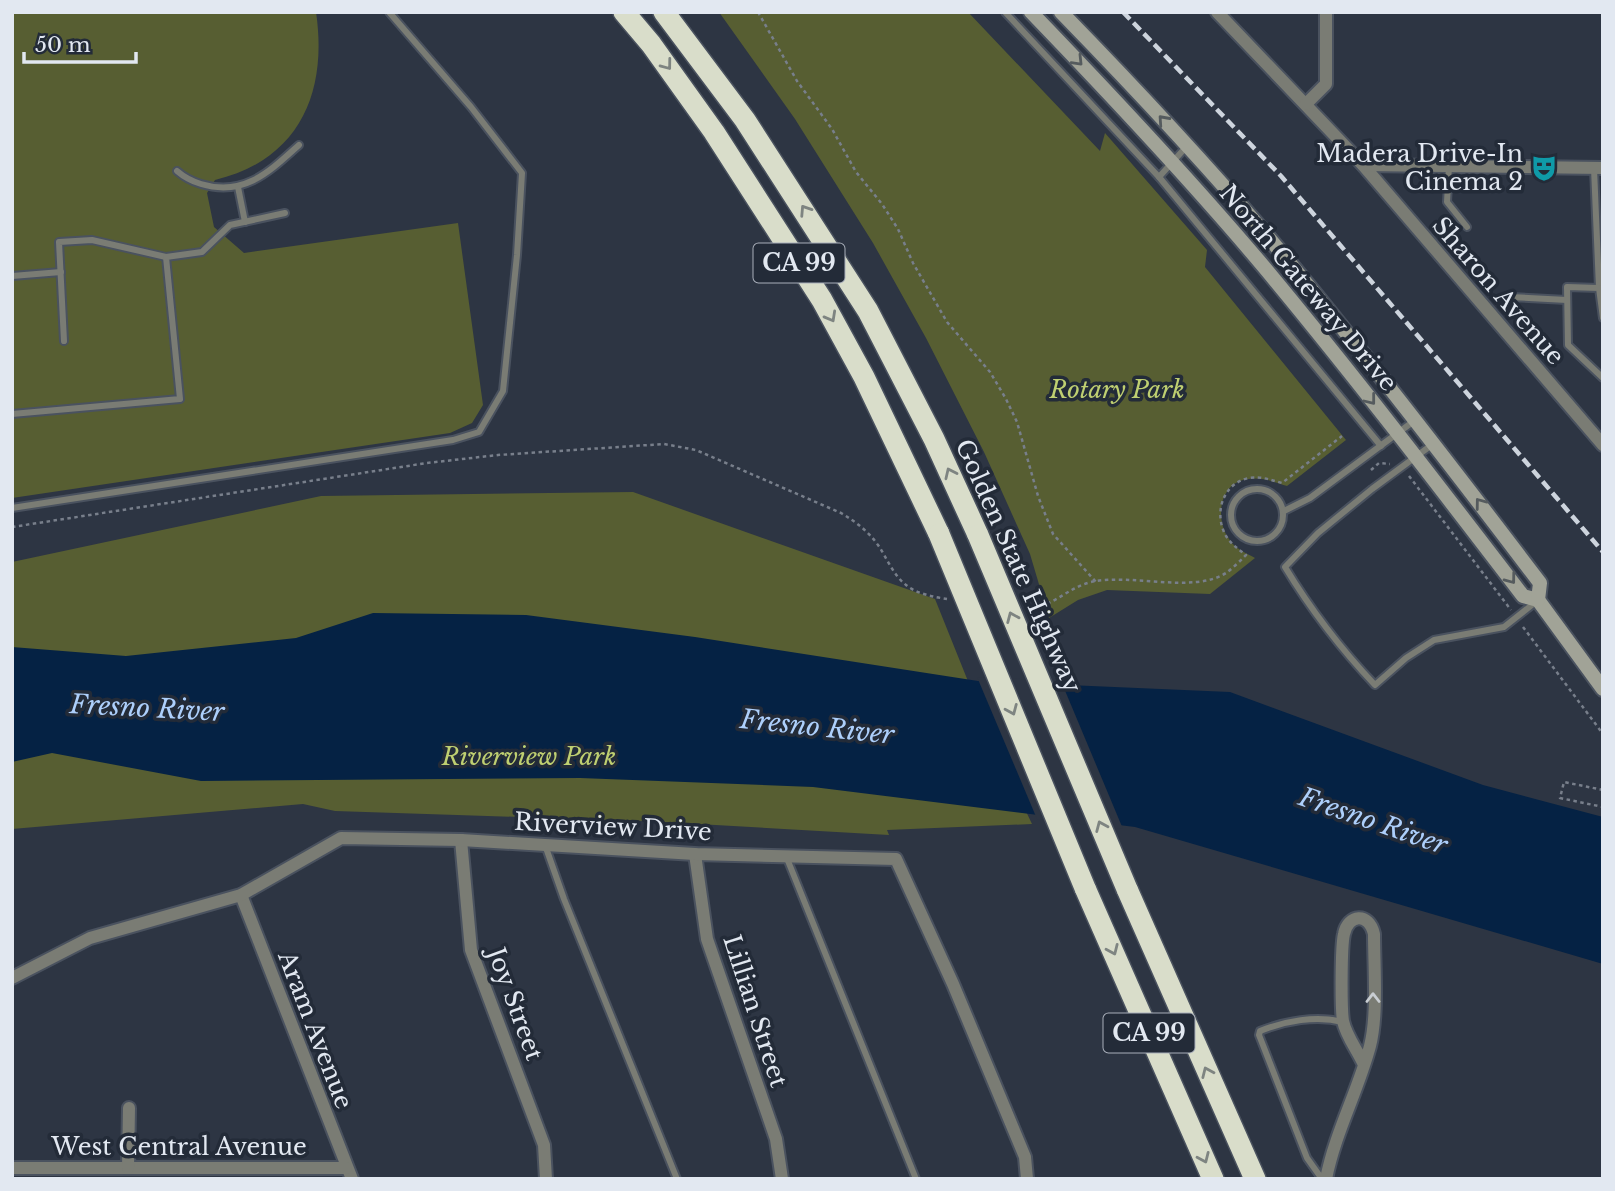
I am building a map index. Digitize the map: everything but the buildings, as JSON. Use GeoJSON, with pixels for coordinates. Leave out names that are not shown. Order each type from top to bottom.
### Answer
{"type":"FeatureCollection","features":[{"type":"Feature","properties":{"kind":"highway","name":"CA 99"},"geometry":{"type":"LineString","coordinates":[[624,12],[651,44],[714,132],[822,300],[864,377],[939,534],[1085,888],[1213,1179]]}},
{"type":"Feature","properties":{"kind":"highway","name":"Golden State Highway"},"geometry":{"type":"LineString","coordinates":[[664,12],[745,120],[868,311],[934,439],[1255,1179]]}},
{"type":"Feature","properties":{"kind":"highway"},"geometry":{"type":"LineString","coordinates":[[681,12],[745,120]]}},
{"type":"Feature","properties":{"kind":"main road","name":"North Gateway Drive"},"geometry":{"type":"LineString","coordinates":[[1031,12],[1173,163],[1262,264],[1417,457],[1523,596],[1538,600],[1603,689]]}},
{"type":"Feature","properties":{"kind":"main road","name":"North Gateway Drive"},"geometry":{"type":"LineString","coordinates":[[1061,12],[1278,248],[1434,444],[1540,583],[1538,600]]}},
{"type":"Feature","properties":{"kind":"street","name":"Sharon Avenue"},"geometry":{"type":"LineString","coordinates":[[1217,12],[1363,165],[1603,445]]}},
{"type":"Feature","properties":{"kind":"street"},"geometry":{"type":"LineString","coordinates":[[1306,104],[1326,84],[1326,12]]}},
{"type":"Feature","properties":{"kind":"street"},"geometry":{"type":"LineString","coordinates":[[1363,165],[1598,167]]}},
{"type":"Feature","properties":{"kind":"street","name":"Riverview Drive"},"geometry":{"type":"LineString","coordinates":[[12,978],[90,938],[241,895],[341,838],[461,840],[695,854],[896,859],[953,984],[1025,1157],[1027,1179]]}},
{"type":"Feature","properties":{"kind":"street","name":"Joy Street"},"geometry":{"type":"LineString","coordinates":[[461,840],[471,950],[544,1145],[546,1179]]}},
{"type":"Feature","properties":{"kind":"street","name":"Lillian Street"},"geometry":{"type":"LineString","coordinates":[[695,854],[707,939],[776,1139],[782,1179]]}},
{"type":"Feature","properties":{"kind":"street","name":"Aram Avenue"},"geometry":{"type":"LineString","coordinates":[[241,895],[349,1174]]}},
{"type":"Feature","properties":{"kind":"street"},"geometry":{"type":"LineString","coordinates":[[1324,1179],[1359,1084],[1371,1044],[1374,934],[1372,925],[1366,919],[1358,918],[1350,921],[1343,936],[1343,1022],[1364,1065]]}},
{"type":"Feature","properties":{"kind":"street"},"geometry":{"type":"LineString","coordinates":[[128,1168],[129,1108]]}},
{"type":"Feature","properties":{"kind":"street","name":"West Central Avenue"},"geometry":{"type":"LineString","coordinates":[[12,1168],[349,1174]]}},
{"type":"Feature","properties":{"kind":"lane"},"geometry":{"type":"LineString","coordinates":[[12,508],[453,440],[479,432],[503,391],[517,255],[522,173],[471,107],[388,12]]}},
{"type":"Feature","properties":{"kind":"lane"},"geometry":{"type":"LineString","coordinates":[[1005,12],[1159,177],[1381,446]]}},
{"type":"Feature","properties":{"kind":"lane"},"geometry":{"type":"LineString","coordinates":[[177,171],[186,179],[217,189],[238,187],[270,170],[299,145]]}},
{"type":"Feature","properties":{"kind":"lane"},"geometry":{"type":"LineString","coordinates":[[1159,177],[1187,146]]}},
{"type":"Feature","properties":{"kind":"lane"},"geometry":{"type":"LineString","coordinates":[[1449,166],[1447,202],[1467,227]]}},
{"type":"Feature","properties":{"kind":"lane"},"geometry":{"type":"LineString","coordinates":[[1598,167],[1603,318]]}},
{"type":"Feature","properties":{"kind":"lane"},"geometry":{"type":"LineString","coordinates":[[238,187],[245,222]]}},
{"type":"Feature","properties":{"kind":"lane"},"geometry":{"type":"LineString","coordinates":[[64,341],[59,242],[92,240],[166,257],[202,252],[230,225],[285,213]]}},
{"type":"Feature","properties":{"kind":"lane"},"geometry":{"type":"LineString","coordinates":[[12,414],[180,399],[166,257]]}},
{"type":"Feature","properties":{"kind":"lane"},"geometry":{"type":"LineString","coordinates":[[12,276],[61,272]]}},
{"type":"Feature","properties":{"kind":"lane"},"geometry":{"type":"LineString","coordinates":[[1601,288],[1567,287],[1567,300],[1568,345],[1603,378]]}},
{"type":"Feature","properties":{"kind":"lane"},"geometry":{"type":"LineString","coordinates":[[1510,297],[1567,300]]}},
{"type":"Feature","properties":{"kind":"lane"},"geometry":{"type":"LineString","coordinates":[[1283,511],[1310,498],[1415,420]]}},
{"type":"Feature","properties":{"kind":"lane"},"geometry":{"type":"LineString","coordinates":[[1434,444],[1318,533],[1285,567],[1312,610],[1375,685],[1406,658],[1434,640],[1504,627],[1538,600]]}},
{"type":"Feature","properties":{"kind":"lane"},"geometry":{"type":"LineString","coordinates":[[1259,489],[1275,495],[1283,511],[1280,528],[1275,535],[1258,541],[1250,540],[1236,531],[1231,516],[1232,507],[1242,494],[1259,489]]}},
{"type":"Feature","properties":{"kind":"lane"},"geometry":{"type":"LineString","coordinates":[[545,845],[634,1078],[677,1179]]}},
{"type":"Feature","properties":{"kind":"lane"},"geometry":{"type":"LineString","coordinates":[[786,856],[916,1179]]}},
{"type":"Feature","properties":{"kind":"lane"},"geometry":{"type":"LineString","coordinates":[[1324,1179],[1307,1158],[1259,1035],[1260,1031],[1291,1021],[1334,1019],[1343,1022]]}},
{"type":"Feature","properties":{"kind":"path"},"geometry":{"type":"LineString","coordinates":[[758,12],[774,36],[797,81],[832,129],[856,172],[898,229],[913,263],[947,322],[990,372],[1017,422],[1038,496],[1053,534],[1096,582]]}},
{"type":"Feature","properties":{"kind":"path"},"geometry":{"type":"LineString","coordinates":[[1024,609],[1041,608],[1088,583],[1140,580],[1204,582],[1225,573],[1246,555],[1234,546],[1221,524],[1219,511],[1230,487],[1251,477],[1265,477],[1282,483],[1342,436]]}},
{"type":"Feature","properties":{"kind":"path"},"geometry":{"type":"LineString","coordinates":[[12,527],[427,463],[498,455],[664,444],[696,450],[841,513],[857,522],[867,532],[906,585],[928,595],[952,599]]}},
{"type":"Feature","properties":{"kind":"path"},"geometry":{"type":"LineString","coordinates":[[1371,470],[1380,463],[1391,464]]}},
{"type":"Feature","properties":{"kind":"path"},"geometry":{"type":"LineString","coordinates":[[1407,473],[1603,734]]}},
{"type":"Feature","properties":{"kind":"path"},"geometry":{"type":"LineString","coordinates":[[1603,790],[1564,782],[1560,798],[1603,807]]}},
{"type":"Feature","properties":{"kind":"green space"},"geometry":{"type":"Polygon","coordinates":[[[12,12],[316,12],[319,42],[317,70],[302,119],[287,139],[268,157],[244,170],[215,180],[207,193],[214,227],[244,253],[458,223],[483,405],[472,423],[450,433],[12,498],[12,12]]]}},
{"type":"Feature","properties":{"kind":"green space","name":"Rotary Park"},"geometry":{"type":"Polygon","coordinates":[[[719,12],[968,12],[1100,151],[1105,133],[1207,250],[1205,267],[1346,440],[1287,486],[1264,479],[1249,479],[1239,481],[1226,493],[1221,511],[1224,530],[1234,545],[1255,558],[1210,594],[1107,590],[1078,600],[1049,618],[1030,554],[984,452],[926,338],[873,243],[795,119],[719,12]]]}},
{"type":"Feature","properties":{"kind":"green space","name":"Riverview Park"},"geometry":{"type":"Polygon","coordinates":[[[633,492],[935,599],[988,731],[1032,824],[887,830],[889,835],[645,821],[335,811],[303,804],[12,829],[12,562],[321,496],[633,492]]]}},
{"type":"Feature","properties":{"kind":"water","name":"Fresno River"},"geometry":{"type":"Polygon","coordinates":[[[373,613],[526,615],[695,637],[978,681],[1230,692],[1483,785],[1603,817],[1603,964],[1135,827],[813,787],[580,778],[201,781],[52,753],[12,762],[12,647],[126,656],[296,638],[373,613]]]}},
{"type":"Feature","properties":{"kind":"pier"},"geometry":{"type":"Polygon","coordinates":[[[977,677],[1061,681],[1123,829],[1037,819],[977,677]]]}},
{"type":"Feature","properties":{"kind":"railway"},"geometry":{"type":"LineString","coordinates":[[1123,12],[1281,176],[1603,552]]}},
{"type":"Feature","properties":{"kind":"place","name":"Madera Drive-In Cinema 2"},"geometry":{"type":"Point","coordinates":[1544,168]}}]}
